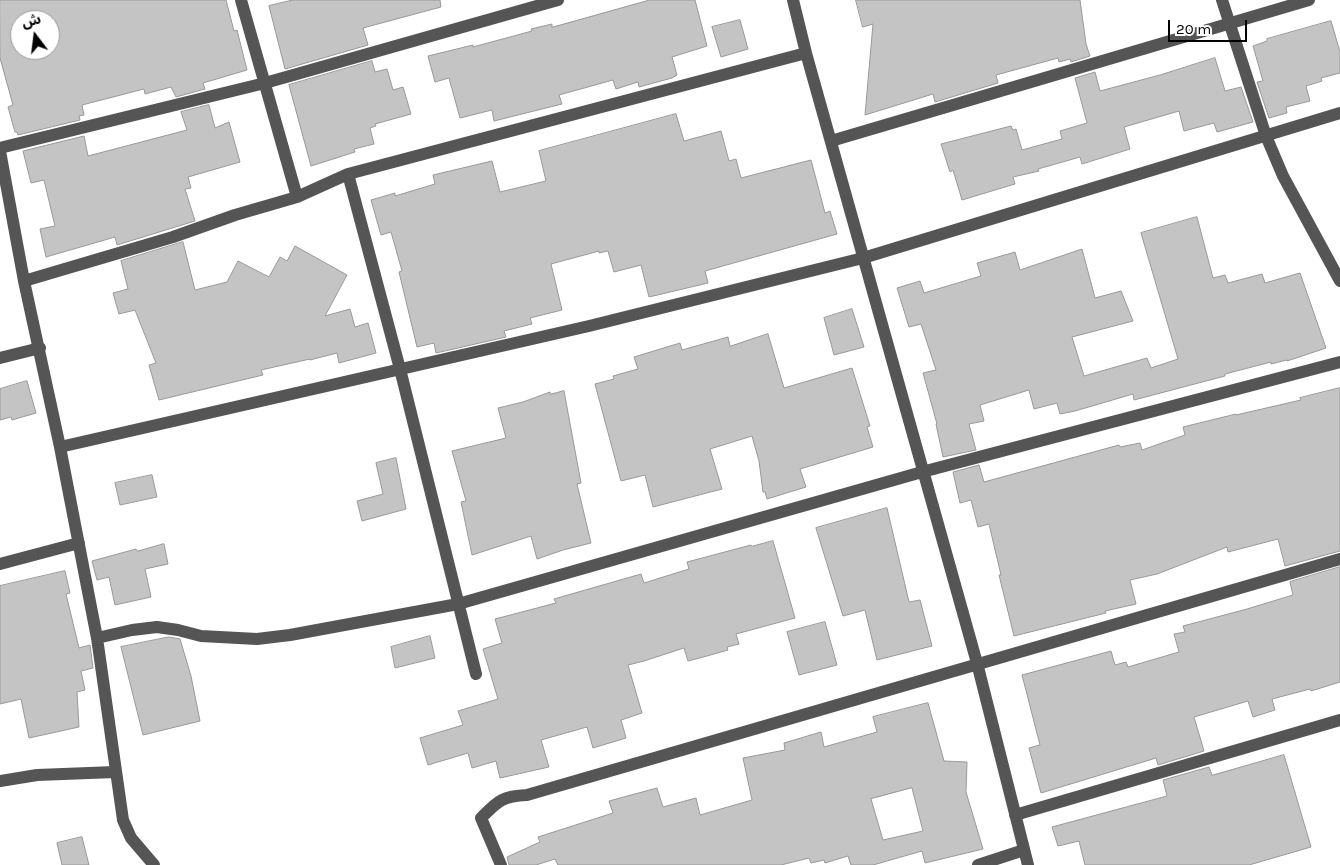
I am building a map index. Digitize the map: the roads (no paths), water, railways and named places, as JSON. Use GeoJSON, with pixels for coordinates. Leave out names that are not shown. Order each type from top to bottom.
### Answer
{"type":"FeatureCollection","features":[{"type":"Feature","properties":{"kind":"street"},"geometry":{"type":"LineString","coordinates":[[241,0],[297,197]]}},
{"type":"Feature","properties":{"kind":"street"},"geometry":{"type":"LineString","coordinates":[[154,865],[131,838],[122,820],[97,638],[40,348],[24,281],[0,149],[265,83],[558,0]]}},
{"type":"Feature","properties":{"kind":"street"},"geometry":{"type":"LineString","coordinates":[[793,0],[922,472],[977,663],[1028,865]]}},
{"type":"Feature","properties":{"kind":"street"},"geometry":{"type":"LineString","coordinates":[[1222,0],[1228,25],[1266,136],[1284,176],[1340,281]]}},
{"type":"Feature","properties":{"kind":"street"},"geometry":{"type":"LineString","coordinates":[[831,141],[1309,0]]}},
{"type":"Feature","properties":{"kind":"street"},"geometry":{"type":"LineString","coordinates":[[24,281],[173,237],[235,215],[297,197],[348,174],[806,53]]}},
{"type":"Feature","properties":{"kind":"street"},"geometry":{"type":"LineString","coordinates":[[60,447],[589,326],[864,258],[1340,113]]}},
{"type":"Feature","properties":{"kind":"street"},"geometry":{"type":"LineString","coordinates":[[348,174],[400,369],[476,674]]}},
{"type":"Feature","properties":{"kind":"street"},"geometry":{"type":"LineString","coordinates":[[0,358],[40,348]]}},
{"type":"Feature","properties":{"kind":"street"},"geometry":{"type":"LineString","coordinates":[[97,638],[132,630],[157,627],[201,636],[257,639],[290,635],[458,604],[922,472],[1340,362]]}},
{"type":"Feature","properties":{"kind":"street"},"geometry":{"type":"LineString","coordinates":[[0,564],[79,543]]}},
{"type":"Feature","properties":{"kind":"street"},"geometry":{"type":"LineString","coordinates":[[501,865],[481,818],[499,800],[513,795],[527,795],[1340,559]]}},
{"type":"Feature","properties":{"kind":"street"},"geometry":{"type":"LineString","coordinates":[[1015,815],[1340,720]]}},
{"type":"Feature","properties":{"kind":"street"},"geometry":{"type":"LineString","coordinates":[[0,781],[37,775],[115,772]]}},
{"type":"Feature","properties":{"kind":"street"},"geometry":{"type":"LineString","coordinates":[[978,865],[1024,850]]}}]}
